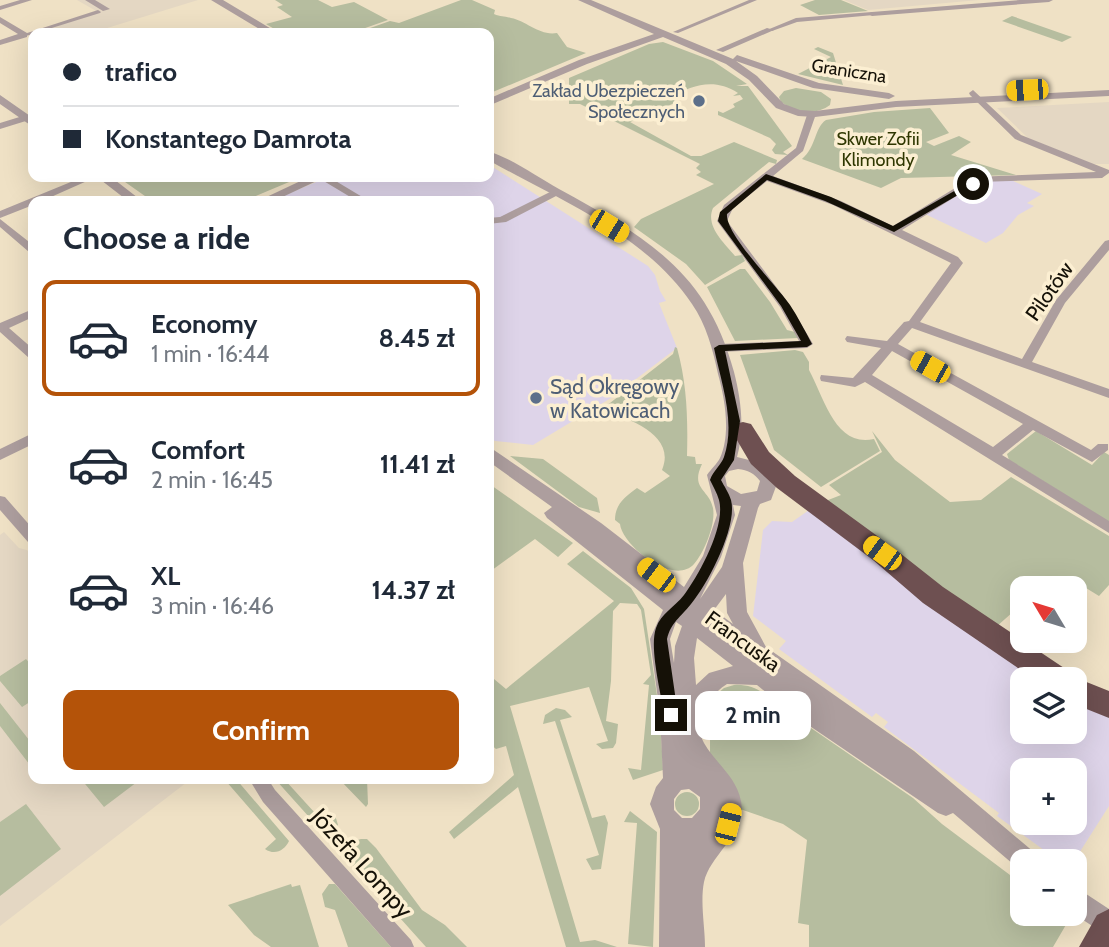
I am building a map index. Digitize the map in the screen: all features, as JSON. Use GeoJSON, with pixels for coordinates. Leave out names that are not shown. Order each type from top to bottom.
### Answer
{"type":"FeatureCollection","features":[{"type":"Feature","properties":{"kind":"highway"},"geometry":{"type":"LineString","coordinates":[[739,426],[760,458],[786,482],[882,553],[933,595],[1039,667]]}},
{"type":"Feature","properties":{"kind":"highway"},"geometry":{"type":"LineString","coordinates":[[1087,696],[1109,705]]}},
{"type":"Feature","properties":{"kind":"highway"},"geometry":{"type":"LineString","coordinates":[[1097,947],[1109,926]]}},
{"type":"Feature","properties":{"kind":"street"},"geometry":{"type":"LineString","coordinates":[[0,8],[28,0]]}},
{"type":"Feature","properties":{"kind":"street"},"geometry":{"type":"LineString","coordinates":[[89,0],[102,11]]}},
{"type":"Feature","properties":{"kind":"street"},"geometry":{"type":"LineString","coordinates":[[216,0],[264,28]]}},
{"type":"Feature","properties":{"kind":"street","name":"Graniczna"},"geometry":{"type":"LineString","coordinates":[[583,0],[735,65],[780,92],[789,110],[811,114],[889,104],[1109,86]]}},
{"type":"Feature","properties":{"kind":"street","name":"Graniczna"},"geometry":{"type":"LineString","coordinates":[[598,0],[659,31],[720,50],[777,74],[819,86],[889,96],[1109,93]]}},
{"type":"Feature","properties":{"kind":"street"},"geometry":{"type":"LineString","coordinates":[[494,101],[659,31],[754,0]]}},
{"type":"Feature","properties":{"kind":"street"},"geometry":{"type":"LineString","coordinates":[[720,50],[800,19],[1049,0]]}},
{"type":"Feature","properties":{"kind":"street"},"geometry":{"type":"LineString","coordinates":[[47,28],[102,11]]}},
{"type":"Feature","properties":{"kind":"street"},"geometry":{"type":"LineString","coordinates":[[0,19],[24,35]]}},
{"type":"Feature","properties":{"kind":"street"},"geometry":{"type":"LineString","coordinates":[[606,54],[659,31]]}},
{"type":"Feature","properties":{"kind":"street"},"geometry":{"type":"LineString","coordinates":[[0,43],[28,34]]}},
{"type":"Feature","properties":{"kind":"street"},"geometry":{"type":"LineString","coordinates":[[780,92],[819,86],[834,100],[828,113]]}},
{"type":"Feature","properties":{"kind":"street"},"geometry":{"type":"LineString","coordinates":[[975,96],[1018,137],[1107,173]]}},
{"type":"Feature","properties":{"kind":"street"},"geometry":{"type":"LineString","coordinates":[[0,98],[28,120]]}},
{"type":"Feature","properties":{"kind":"street"},"geometry":{"type":"LineString","coordinates":[[719,348],[807,344],[785,306],[722,221],[728,207],[800,149],[811,114]]}},
{"type":"Feature","properties":{"kind":"street"},"geometry":{"type":"LineString","coordinates":[[0,127],[28,121]]}},
{"type":"Feature","properties":{"kind":"street"},"geometry":{"type":"LineString","coordinates":[[494,158],[633,240],[663,261],[698,301],[719,348],[745,450],[767,476],[770,487],[765,495],[753,500],[736,500],[722,492]]}},
{"type":"Feature","properties":{"kind":"street"},"geometry":{"type":"LineString","coordinates":[[1044,171],[1089,166]]}},
{"type":"Feature","properties":{"kind":"street"},"geometry":{"type":"LineString","coordinates":[[894,230],[973,184],[977,179],[1107,173]]}},
{"type":"Feature","properties":{"kind":"street"},"geometry":{"type":"LineString","coordinates":[[766,177],[828,199],[957,262],[913,324]]}},
{"type":"Feature","properties":{"kind":"street"},"geometry":{"type":"LineString","coordinates":[[46,196],[79,182]]}},
{"type":"Feature","properties":{"kind":"street"},"geometry":{"type":"LineString","coordinates":[[110,182],[129,196]]}},
{"type":"Feature","properties":{"kind":"street"},"geometry":{"type":"LineString","coordinates":[[276,196],[309,182]]}},
{"type":"Feature","properties":{"kind":"street"},"geometry":{"type":"LineString","coordinates":[[330,182],[355,196]]}},
{"type":"Feature","properties":{"kind":"street"},"geometry":{"type":"LineString","coordinates":[[494,221],[502,220],[554,193]]}},
{"type":"Feature","properties":{"kind":"street"},"geometry":{"type":"LineString","coordinates":[[0,215],[28,203]]}},
{"type":"Feature","properties":{"kind":"street"},"geometry":{"type":"LineString","coordinates":[[0,222],[28,246]]}},
{"type":"Feature","properties":{"kind":"street","name":"Pilotów"},"geometry":{"type":"LineString","coordinates":[[1025,364],[1060,302],[1109,243]]}},
{"type":"Feature","properties":{"kind":"street"},"geometry":{"type":"LineString","coordinates":[[28,315],[0,327],[28,351]]}},
{"type":"Feature","properties":{"kind":"street"},"geometry":{"type":"LineString","coordinates":[[826,379],[856,383],[892,346],[908,325],[913,324],[1109,394]]}},
{"type":"Feature","properties":{"kind":"street"},"geometry":{"type":"LineString","coordinates":[[851,339],[892,346],[1092,457],[1103,447]]}},
{"type":"Feature","properties":{"kind":"street"},"geometry":{"type":"LineString","coordinates":[[864,376],[1109,528]]}},
{"type":"Feature","properties":{"kind":"street"},"geometry":{"type":"LineString","coordinates":[[993,454],[1032,424]]}},
{"type":"Feature","properties":{"kind":"street"},"geometry":{"type":"LineString","coordinates":[[685,782],[692,762],[685,654],[690,612],[699,581],[712,557],[723,526],[726,508],[722,492],[716,484],[716,475],[726,465],[739,426]]}},
{"type":"Feature","properties":{"kind":"street"},"geometry":{"type":"LineString","coordinates":[[0,455],[28,441]]}},
{"type":"Feature","properties":{"kind":"street","name":"Francuska"},"geometry":{"type":"LineString","coordinates":[[494,456],[656,575],[690,612],[763,678],[852,744],[995,835]]}},
{"type":"Feature","properties":{"kind":"street"},"geometry":{"type":"LineString","coordinates":[[726,465],[745,463],[757,467]]}},
{"type":"Feature","properties":{"kind":"street","name":"Francuska"},"geometry":{"type":"LineString","coordinates":[[494,470],[690,612],[762,654],[906,758],[1012,849]]}},
{"type":"Feature","properties":{"kind":"street"},"geometry":{"type":"LineString","coordinates":[[753,500],[734,564],[737,613],[762,654]]}},
{"type":"Feature","properties":{"kind":"street"},"geometry":{"type":"LineString","coordinates":[[0,501],[28,532]]}},
{"type":"Feature","properties":{"kind":"street"},"geometry":{"type":"LineString","coordinates":[[685,782],[671,715],[660,639],[668,618],[690,612],[734,564]]}},
{"type":"Feature","properties":{"kind":"street"},"geometry":{"type":"LineString","coordinates":[[656,575],[676,582],[699,581]]}},
{"type":"Feature","properties":{"kind":"street"},"geometry":{"type":"LineString","coordinates":[[690,715],[699,696],[715,679],[738,674],[763,678]]}},
{"type":"Feature","properties":{"kind":"street"},"geometry":{"type":"LineString","coordinates":[[692,746],[727,789],[731,810],[728,824],[708,851],[702,867],[692,876]]}},
{"type":"Feature","properties":{"kind":"street"},"geometry":{"type":"LineString","coordinates":[[685,782],[710,793],[713,809],[706,823],[699,827],[685,828],[672,823],[665,816],[661,799],[664,791],[685,782]]}},
{"type":"Feature","properties":{"kind":"street","name":"Józefa Lompy"},"geometry":{"type":"LineString","coordinates":[[261,784],[404,947]]}},
{"type":"Feature","properties":{"kind":"street"},"geometry":{"type":"LineString","coordinates":[[672,823],[672,947]]}},
{"type":"Feature","properties":{"kind":"street"},"geometry":{"type":"LineString","coordinates":[[692,947],[692,876],[699,827]]}},
{"type":"Feature","properties":{"kind":"street"},"geometry":{"type":"LineString","coordinates":[[1087,908],[1109,926]]}},
{"type":"Feature","properties":{"kind":"shaded area"},"geometry":{"type":"Polygon","coordinates":[[[77,0],[198,0],[107,28],[50,28],[98,12],[77,0]]]}},
{"type":"Feature","properties":{"kind":"shaded area"},"geometry":{"type":"Polygon","coordinates":[[[844,0],[979,0],[868,10],[844,0]]]}},
{"type":"Feature","properties":{"kind":"shaded area"},"geometry":{"type":"Polygon","coordinates":[[[1109,102],[1109,164],[1093,164],[1028,138],[997,108],[1109,102]]]}},
{"type":"Feature","properties":{"kind":"shaded area"},"geometry":{"type":"Polygon","coordinates":[[[494,168],[648,266],[655,275],[666,301],[659,303],[677,348],[611,398],[533,445],[495,441],[494,196],[283,196],[316,182],[494,182],[494,168]]]}},
{"type":"Feature","properties":{"kind":"shaded area"},"geometry":{"type":"Polygon","coordinates":[[[1011,180],[1042,194],[1027,203],[1034,206],[1018,215],[1003,233],[986,243],[925,214],[981,181],[1011,180]]]}},
{"type":"Feature","properties":{"kind":"shaded area"},"geometry":{"type":"Polygon","coordinates":[[[812,508],[1027,667],[1010,667],[1010,744],[1087,744],[1087,704],[1109,715],[1109,806],[1082,849],[1042,849],[1023,835],[1087,835],[1087,758],[1010,758],[1010,825],[997,816],[999,813],[884,727],[888,722],[876,713],[872,717],[779,649],[786,641],[753,616],[763,530],[772,521],[792,522],[812,508]]]}},
{"type":"Feature","properties":{"kind":"shaded area"},"geometry":{"type":"Polygon","coordinates":[[[4,532],[19,548],[28,551],[28,784],[185,784],[0,926],[0,535],[4,532]]]}},
{"type":"Feature","properties":{"kind":"green space"},"geometry":{"type":"Polygon","coordinates":[[[275,0],[318,0],[332,7],[354,2],[388,20],[365,28],[273,28],[266,24],[292,17],[277,7],[283,5],[275,0]]]}},
{"type":"Feature","properties":{"kind":"green space"},"geometry":{"type":"Polygon","coordinates":[[[461,0],[472,0],[495,10],[494,14],[517,20],[544,32],[557,33],[567,47],[586,53],[494,91],[494,28],[370,28],[390,21],[399,23],[461,0]]]}},
{"type":"Feature","properties":{"kind":"green space"},"geometry":{"type":"Polygon","coordinates":[[[815,0],[841,0],[868,11],[819,15],[800,5],[815,0]]]}},
{"type":"Feature","properties":{"kind":"green space"},"geometry":{"type":"Polygon","coordinates":[[[1012,16],[1072,37],[1062,42],[1002,21],[1012,16]]]}},
{"type":"Feature","properties":{"kind":"green space"},"geometry":{"type":"Polygon","coordinates":[[[663,42],[713,61],[747,84],[736,86],[748,86],[792,146],[783,152],[788,155],[775,154],[772,150],[776,144],[770,138],[718,115],[718,111],[723,113],[743,99],[740,95],[733,96],[738,93],[721,85],[687,89],[670,98],[677,102],[630,122],[691,156],[701,156],[734,142],[777,160],[776,164],[769,162],[713,208],[711,215],[717,234],[735,256],[742,255],[745,261],[705,285],[686,264],[634,227],[641,219],[714,184],[696,175],[701,172],[696,168],[700,164],[580,104],[569,104],[569,78],[649,44],[663,42]]]}},
{"type":"Feature","properties":{"kind":"green space"},"geometry":{"type":"Polygon","coordinates":[[[818,47],[833,53],[843,85],[798,74],[831,57],[814,49],[818,47]]]}},
{"type":"Feature","properties":{"kind":"green space"},"geometry":{"type":"Polygon","coordinates":[[[796,88],[821,92],[831,99],[830,105],[812,112],[781,102],[779,97],[784,91],[796,88]]]}},
{"type":"Feature","properties":{"kind":"green space","name":"Skwer Zofii Klimondy"},"geometry":{"type":"Polygon","coordinates":[[[930,108],[949,133],[926,142],[934,146],[959,136],[971,142],[951,155],[1016,175],[901,178],[881,188],[802,159],[826,120],[874,112],[930,108]]]}},
{"type":"Feature","properties":{"kind":"green space"},"geometry":{"type":"Polygon","coordinates":[[[125,182],[289,182],[256,196],[145,196],[125,182]]]}},
{"type":"Feature","properties":{"kind":"green space"},"geometry":{"type":"Polygon","coordinates":[[[740,269],[745,269],[787,330],[795,332],[798,338],[735,341],[707,287],[740,269]]]}},
{"type":"Feature","properties":{"kind":"green space"},"geometry":{"type":"Polygon","coordinates":[[[675,347],[685,388],[687,456],[695,457],[696,464],[702,464],[699,484],[713,508],[713,522],[705,546],[694,564],[685,570],[662,567],[650,561],[629,542],[615,520],[619,505],[628,495],[637,488],[645,493],[670,476],[662,470],[665,457],[656,437],[636,423],[601,410],[673,354],[675,347]]]}},
{"type":"Feature","properties":{"kind":"green space"},"geometry":{"type":"Polygon","coordinates":[[[795,350],[803,352],[809,362],[809,370],[832,418],[840,428],[861,440],[874,439],[880,451],[821,487],[774,450],[740,355],[795,350]]]}},
{"type":"Feature","properties":{"kind":"green space"},"geometry":{"type":"Polygon","coordinates":[[[872,431],[895,460],[950,502],[981,500],[1011,477],[1109,536],[1109,585],[1099,596],[1087,589],[1087,576],[1010,576],[1010,615],[996,627],[823,502],[841,495],[829,485],[882,452],[872,431]]]}},
{"type":"Feature","properties":{"kind":"green space"},"geometry":{"type":"Polygon","coordinates":[[[1036,431],[1092,465],[1104,452],[1109,455],[1109,522],[1009,460],[1007,454],[1036,431]]]}},
{"type":"Feature","properties":{"kind":"green space"},"geometry":{"type":"Polygon","coordinates":[[[510,456],[543,459],[597,498],[600,513],[579,507],[510,456]]]}},
{"type":"Feature","properties":{"kind":"green space"},"geometry":{"type":"Polygon","coordinates":[[[494,487],[573,543],[558,557],[535,539],[494,569],[494,487]]]}},
{"type":"Feature","properties":{"kind":"green space"},"geometry":{"type":"Polygon","coordinates":[[[583,551],[631,588],[644,609],[660,715],[663,770],[633,780],[628,768],[641,770],[649,685],[643,684],[651,675],[641,610],[637,604],[620,603],[613,611],[611,681],[606,721],[618,724],[613,748],[602,749],[596,744],[608,741],[589,687],[510,706],[580,942],[595,940],[617,947],[566,947],[518,787],[454,839],[449,832],[514,775],[506,746],[494,747],[494,679],[506,689],[614,601],[567,564],[583,551]]]}},
{"type":"Feature","properties":{"kind":"green space"},"geometry":{"type":"Polygon","coordinates":[[[26,659],[28,703],[22,707],[0,681],[0,676],[26,659]]]}},
{"type":"Feature","properties":{"kind":"green space"},"geometry":{"type":"Polygon","coordinates":[[[734,685],[758,690],[792,715],[768,713],[733,729],[710,734],[712,698],[724,688],[734,685]]]}},
{"type":"Feature","properties":{"kind":"green space"},"geometry":{"type":"Polygon","coordinates":[[[0,703],[28,739],[28,762],[0,726],[0,703]]]}},
{"type":"Feature","properties":{"kind":"green space"},"geometry":{"type":"Polygon","coordinates":[[[556,708],[565,710],[572,717],[560,720],[592,818],[605,815],[608,823],[601,869],[592,870],[586,859],[599,855],[555,721],[543,724],[545,715],[556,708]]]}},
{"type":"Feature","properties":{"kind":"green space"},"geometry":{"type":"Polygon","coordinates":[[[769,715],[795,717],[913,798],[942,824],[1010,875],[1010,926],[1065,926],[1053,947],[809,947],[809,925],[798,923],[807,840],[783,824],[740,809],[710,753],[710,740],[735,735],[769,715]]]}},
{"type":"Feature","properties":{"kind":"green space"},"geometry":{"type":"Polygon","coordinates":[[[85,784],[134,784],[104,807],[85,784]]]}},
{"type":"Feature","properties":{"kind":"green space"},"geometry":{"type":"Polygon","coordinates":[[[228,784],[240,784],[289,841],[276,852],[265,849],[276,839],[228,784]]]}},
{"type":"Feature","properties":{"kind":"green space"},"geometry":{"type":"Polygon","coordinates":[[[279,784],[289,784],[325,824],[335,815],[338,825],[327,837],[279,784]]]}},
{"type":"Feature","properties":{"kind":"green space"},"geometry":{"type":"Polygon","coordinates":[[[344,784],[367,784],[366,807],[344,784]]]}},
{"type":"Feature","properties":{"kind":"green space"},"geometry":{"type":"Polygon","coordinates":[[[687,792],[698,799],[699,804],[692,815],[687,816],[676,809],[675,804],[682,793],[687,792]]]}},
{"type":"Feature","properties":{"kind":"green space"},"geometry":{"type":"Polygon","coordinates":[[[26,804],[61,849],[0,896],[0,822],[26,804]]]}},
{"type":"Feature","properties":{"kind":"green space"},"geometry":{"type":"Polygon","coordinates":[[[630,811],[657,832],[653,947],[628,944],[637,823],[624,822],[630,811]]]}},
{"type":"Feature","properties":{"kind":"green space"},"geometry":{"type":"Polygon","coordinates":[[[367,839],[376,848],[422,910],[445,925],[467,947],[426,947],[340,851],[350,842],[367,839]]]}},
{"type":"Feature","properties":{"kind":"green space"},"geometry":{"type":"Polygon","coordinates":[[[291,884],[292,887],[300,885],[319,947],[271,947],[254,935],[228,905],[291,884]]]}},
{"type":"Feature","properties":{"kind":"green space"},"geometry":{"type":"Polygon","coordinates":[[[329,884],[335,884],[391,947],[348,947],[335,910],[325,907],[322,894],[329,884]]]}},
{"type":"Feature","properties":{"kind":"place","name":"Zakład Ubezpieczeń Społecznych"},"geometry":{"type":"Point","coordinates":[699,101]}},
{"type":"Feature","properties":{"kind":"place","name":"Sąd Okręgowy w Katowicach"},"geometry":{"type":"Point","coordinates":[536,398]}},
{"type":"Feature","properties":{"kind":"route"},"geometry":{"type":"LineString","coordinates":[[671,715],[660,639],[663,627],[668,618],[687,600],[704,572],[720,537],[726,515],[725,500],[715,480],[719,470],[729,460],[734,421],[729,385],[719,348],[807,344],[772,287],[731,235],[722,221],[723,214],[766,177],[828,199],[894,230],[973,184]]}}]}
